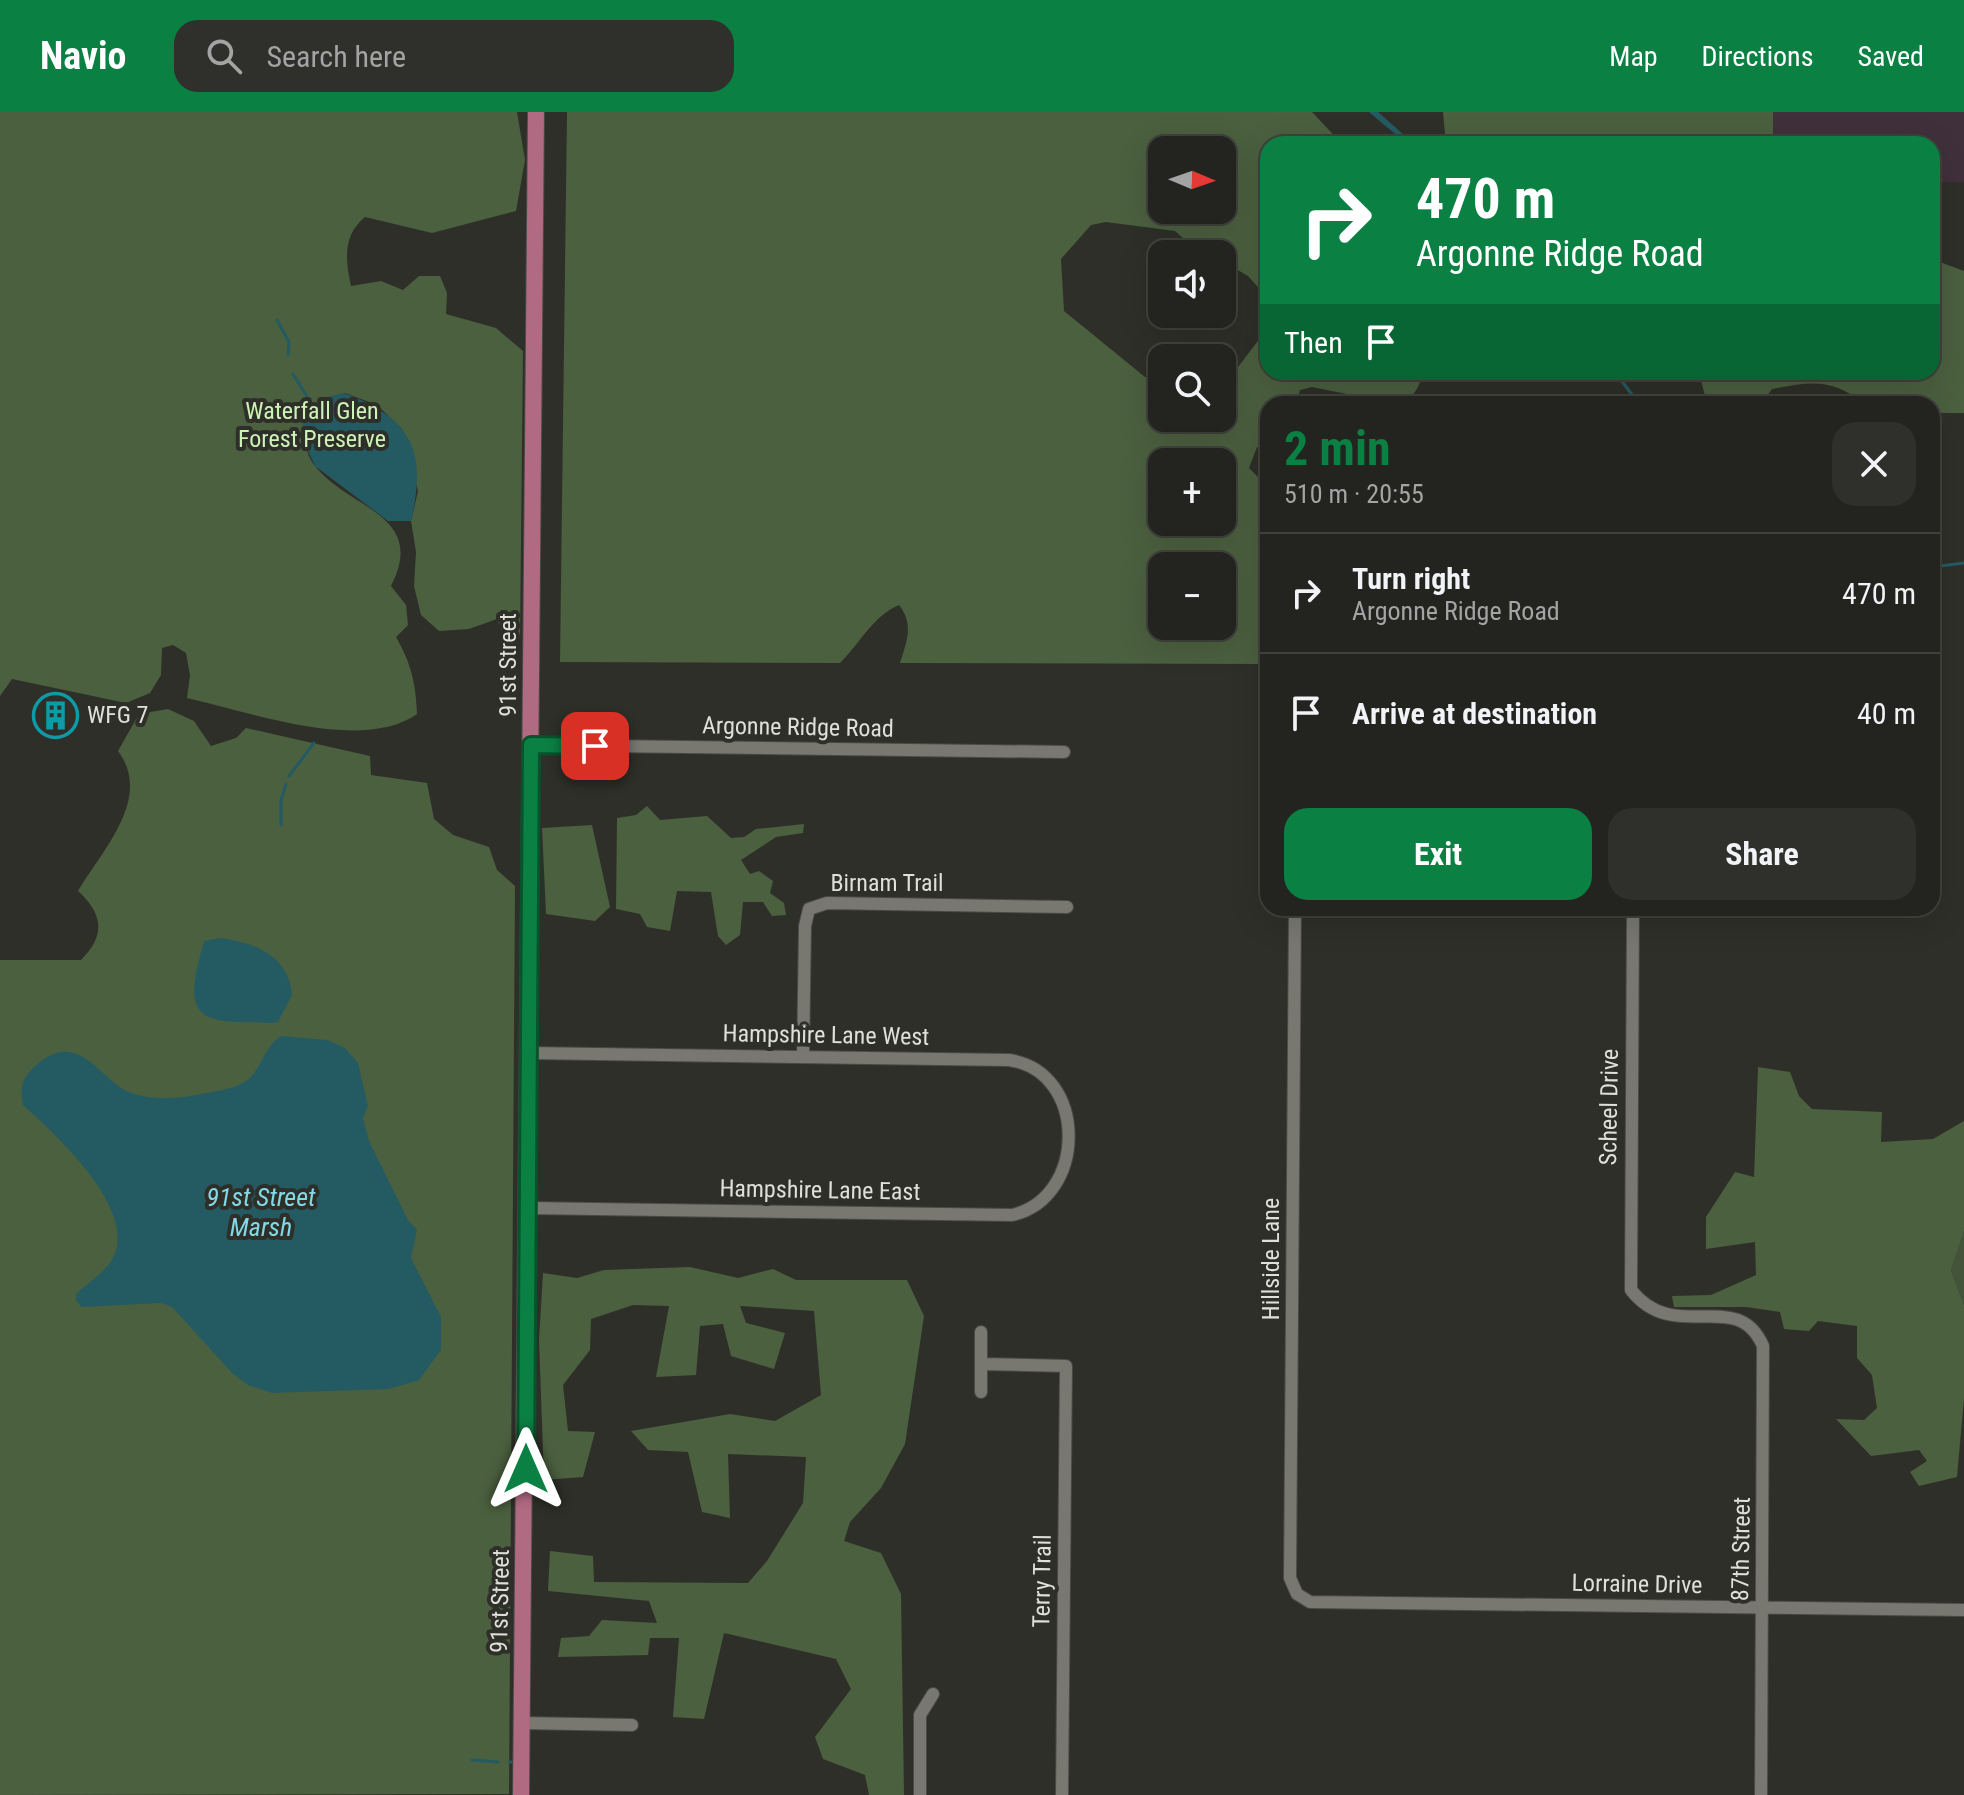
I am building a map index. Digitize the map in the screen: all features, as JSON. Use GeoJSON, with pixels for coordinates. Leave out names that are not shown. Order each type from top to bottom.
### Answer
{"type":"FeatureCollection","features":[{"type":"Feature","properties":{"kind":"main road","name":"91st Street"},"geometry":{"type":"LineString","coordinates":[[521,1795],[536,112]]}},
{"type":"Feature","properties":{"kind":"street","name":"Argonne Ridge Road"},"geometry":{"type":"LineString","coordinates":[[531,745],[1064,752]]}},
{"type":"Feature","properties":{"kind":"street","name":"Birnam Trail"},"geometry":{"type":"LineString","coordinates":[[803,1057],[805,926],[809,909],[827,903],[1067,907]]}},
{"type":"Feature","properties":{"kind":"street","name":"Hillside Lane"},"geometry":{"type":"LineString","coordinates":[[1295,916],[1290,1578],[1297,1594],[1310,1602]]}},
{"type":"Feature","properties":{"kind":"street","name":"Scheel Drive"},"geometry":{"type":"LineString","coordinates":[[1633,916],[1631,1290],[1641,1303],[1667,1316],[1734,1318]]}},
{"type":"Feature","properties":{"kind":"street","name":"Hampshire Lane West"},"geometry":{"type":"LineString","coordinates":[[529,1053],[1009,1060],[1025,1064],[1050,1079],[1061,1097],[1067,1122],[1066,1143]]}},
{"type":"Feature","properties":{"kind":"street","name":"Hampshire Lane East"},"geometry":{"type":"LineString","coordinates":[[528,1208],[1012,1215],[1048,1198],[1063,1171],[1066,1143]]}},
{"type":"Feature","properties":{"kind":"street","name":"87th Street"},"geometry":{"type":"LineString","coordinates":[[1734,1318],[1756,1329],[1763,1346],[1761,1795]]}},
{"type":"Feature","properties":{"kind":"street"},"geometry":{"type":"LineString","coordinates":[[981,1332],[981,1392]]}},
{"type":"Feature","properties":{"kind":"street","name":"Terry Trail"},"geometry":{"type":"LineString","coordinates":[[981,1364],[1066,1366],[1062,1795]]}},
{"type":"Feature","properties":{"kind":"street","name":"Lorraine Drive"},"geometry":{"type":"LineString","coordinates":[[1310,1602],[1964,1610]]}},
{"type":"Feature","properties":{"kind":"street"},"geometry":{"type":"LineString","coordinates":[[920,1795],[920,1715],[933,1694]]}},
{"type":"Feature","properties":{"kind":"street"},"geometry":{"type":"LineString","coordinates":[[522,1723],[632,1725]]}},
{"type":"Feature","properties":{"kind":"shaded area"},"geometry":{"type":"Polygon","coordinates":[[[1773,112],[1964,112],[1964,182],[1940,182],[1940,136],[1773,136],[1773,112]]]}},
{"type":"Feature","properties":{"kind":"green space"},"geometry":{"type":"Polygon","coordinates":[[[0,112],[517,112],[525,160],[516,211],[432,233],[365,217],[349,240],[347,257],[351,286],[381,281],[403,290],[419,276],[440,276],[447,293],[446,314],[496,328],[523,351],[520,637],[502,631],[497,619],[469,629],[439,631],[421,615],[414,586],[416,552],[411,521],[418,491],[402,429],[377,405],[345,393],[321,399],[302,438],[315,466],[329,481],[379,515],[392,528],[399,543],[400,562],[391,586],[406,605],[408,625],[396,637],[412,674],[417,714],[394,725],[367,730],[337,730],[305,726],[187,698],[190,675],[186,653],[173,645],[162,648],[161,675],[150,693],[126,703],[12,679],[0,696],[0,112]]]}},
{"type":"Feature","properties":{"kind":"green space"},"geometry":{"type":"Polygon","coordinates":[[[567,112],[1312,112],[1334,136],[1260,136],[1260,289],[1248,276],[1236,269],[1236,240],[1185,240],[1175,231],[1106,222],[1091,225],[1061,259],[1064,311],[1148,377],[1148,432],[1236,432],[1236,370],[1260,338],[1260,380],[1420,380],[1410,396],[1356,396],[1312,387],[1300,390],[1298,396],[1260,396],[1260,448],[1257,447],[1249,468],[1260,479],[1260,664],[900,663],[907,640],[908,626],[904,612],[899,605],[874,623],[840,663],[560,662],[567,112]]]}},
{"type":"Feature","properties":{"kind":"green space"},"geometry":{"type":"Polygon","coordinates":[[[1443,112],[1773,112],[1773,136],[1445,134],[1443,112]]]}},
{"type":"Feature","properties":{"kind":"green space"},"geometry":{"type":"Polygon","coordinates":[[[1940,262],[1964,271],[1964,413],[1940,413],[1940,396],[1853,396],[1841,389],[1820,384],[1772,389],[1767,396],[1705,396],[1701,380],[1940,380],[1940,262]]]}},
{"type":"Feature","properties":{"kind":"green space"},"geometry":{"type":"Polygon","coordinates":[[[168,709],[194,721],[211,746],[236,738],[246,728],[370,756],[371,775],[427,783],[434,819],[453,835],[489,847],[497,870],[515,886],[509,1794],[0,1795],[0,960],[81,960],[89,951],[98,933],[97,916],[78,891],[111,841],[127,805],[130,787],[127,769],[118,751],[139,714],[168,709]]]}},
{"type":"Feature","properties":{"kind":"green space"},"geometry":{"type":"Polygon","coordinates":[[[647,806],[660,820],[707,816],[731,838],[744,837],[756,829],[804,824],[803,833],[776,837],[741,860],[750,874],[759,871],[773,881],[770,893],[784,903],[786,915],[772,916],[763,902],[743,902],[740,935],[726,945],[718,936],[711,892],[677,891],[670,931],[647,927],[640,914],[616,909],[617,818],[636,815],[647,806]]]}},
{"type":"Feature","properties":{"kind":"green space"},"geometry":{"type":"Polygon","coordinates":[[[592,825],[610,907],[595,921],[546,914],[542,828],[592,825]]]}},
{"type":"Feature","properties":{"kind":"green space"},"geometry":{"type":"Polygon","coordinates":[[[1758,1067],[1790,1072],[1799,1096],[1812,1109],[1882,1112],[1881,1142],[1933,1139],[1964,1121],[1964,1231],[1951,1270],[1964,1305],[1964,1398],[1957,1477],[1919,1486],[1910,1472],[1927,1461],[1919,1450],[1871,1456],[1836,1419],[1864,1420],[1877,1408],[1872,1375],[1857,1358],[1857,1326],[1818,1321],[1809,1331],[1784,1329],[1780,1312],[1746,1307],[1674,1307],[1672,1296],[1711,1295],[1756,1275],[1755,1242],[1706,1249],[1706,1217],[1735,1172],[1754,1177],[1758,1067]]]}},
{"type":"Feature","properties":{"kind":"green space"},"geometry":{"type":"Polygon","coordinates":[[[1964,1231],[1964,1305],[1951,1270],[1964,1231]]]}},
{"type":"Feature","properties":{"kind":"green space"},"geometry":{"type":"Polygon","coordinates":[[[690,1267],[738,1278],[773,1269],[796,1280],[907,1280],[924,1316],[905,1444],[881,1488],[850,1522],[844,1541],[881,1553],[901,1594],[904,1795],[869,1795],[865,1775],[823,1759],[815,1737],[851,1689],[836,1659],[724,1633],[704,1719],[673,1717],[679,1638],[650,1638],[648,1655],[558,1657],[561,1638],[589,1636],[602,1620],[657,1623],[649,1601],[548,1591],[550,1551],[593,1556],[594,1582],[748,1583],[767,1561],[803,1503],[806,1457],[728,1454],[730,1518],[702,1512],[688,1452],[648,1450],[631,1431],[730,1414],[775,1421],[821,1395],[814,1311],[740,1306],[746,1323],[785,1333],[774,1369],[731,1356],[723,1324],[700,1326],[696,1375],[656,1377],[669,1306],[633,1305],[591,1319],[590,1350],[563,1385],[568,1431],[595,1432],[583,1477],[544,1480],[539,1340],[543,1273],[577,1278],[604,1270],[690,1267]]]}},
{"type":"Feature","properties":{"kind":"water"},"geometry":{"type":"Polygon","coordinates":[[[1369,112],[1378,112],[1405,136],[1398,136],[1369,112]]]}},
{"type":"Feature","properties":{"kind":"water"},"geometry":{"type":"Polygon","coordinates":[[[344,393],[386,414],[400,426],[409,440],[417,475],[411,521],[388,521],[315,466],[302,438],[303,414],[321,399],[344,393]]]}},
{"type":"Feature","properties":{"kind":"water"},"geometry":{"type":"Polygon","coordinates":[[[221,938],[258,948],[285,970],[292,995],[278,1022],[229,1022],[202,1012],[196,1004],[195,978],[204,941],[221,938]]]}},
{"type":"Feature","properties":{"kind":"water","name":"91st Street Marsh"},"geometry":{"type":"Polygon","coordinates":[[[281,1036],[327,1040],[345,1048],[358,1063],[368,1106],[363,1118],[369,1141],[408,1220],[417,1230],[411,1258],[441,1317],[441,1350],[419,1380],[389,1389],[272,1393],[248,1385],[233,1374],[172,1307],[161,1303],[82,1307],[76,1301],[76,1294],[112,1259],[118,1234],[103,1193],[88,1172],[23,1105],[22,1084],[30,1072],[50,1055],[64,1052],[77,1054],[134,1094],[159,1098],[185,1097],[243,1083],[281,1036]]]}},
{"type":"Feature","properties":{"kind":"waterway"},"geometry":{"type":"LineString","coordinates":[[277,320],[289,342],[288,355]]}},
{"type":"Feature","properties":{"kind":"waterway"},"geometry":{"type":"LineString","coordinates":[[293,374],[313,406]]}},
{"type":"Feature","properties":{"kind":"waterway"},"geometry":{"type":"LineString","coordinates":[[1621,380],[1633,396]]}},
{"type":"Feature","properties":{"kind":"waterway"},"geometry":{"type":"LineString","coordinates":[[1940,566],[1964,563]]}},
{"type":"Feature","properties":{"kind":"waterway"},"geometry":{"type":"LineString","coordinates":[[289,776],[314,743]]}},
{"type":"Feature","properties":{"kind":"waterway"},"geometry":{"type":"LineString","coordinates":[[281,825],[281,800],[286,784]]}},
{"type":"Feature","properties":{"kind":"waterway"},"geometry":{"type":"LineString","coordinates":[[472,1760],[498,1762]]}},
{"type":"Feature","properties":{"kind":"place","name":"WFG 7"},"geometry":{"type":"Point","coordinates":[56,715]}},
{"type":"Feature","properties":{"kind":"route"},"geometry":{"type":"LineString","coordinates":[[526,1469],[531,745],[595,746]]}},
{"type":"Feature","properties":{"kind":"park label","name":"Waterfall Glen Forest Preserve"},"geometry":{"type":"Point","coordinates":[312,425]}}]}
